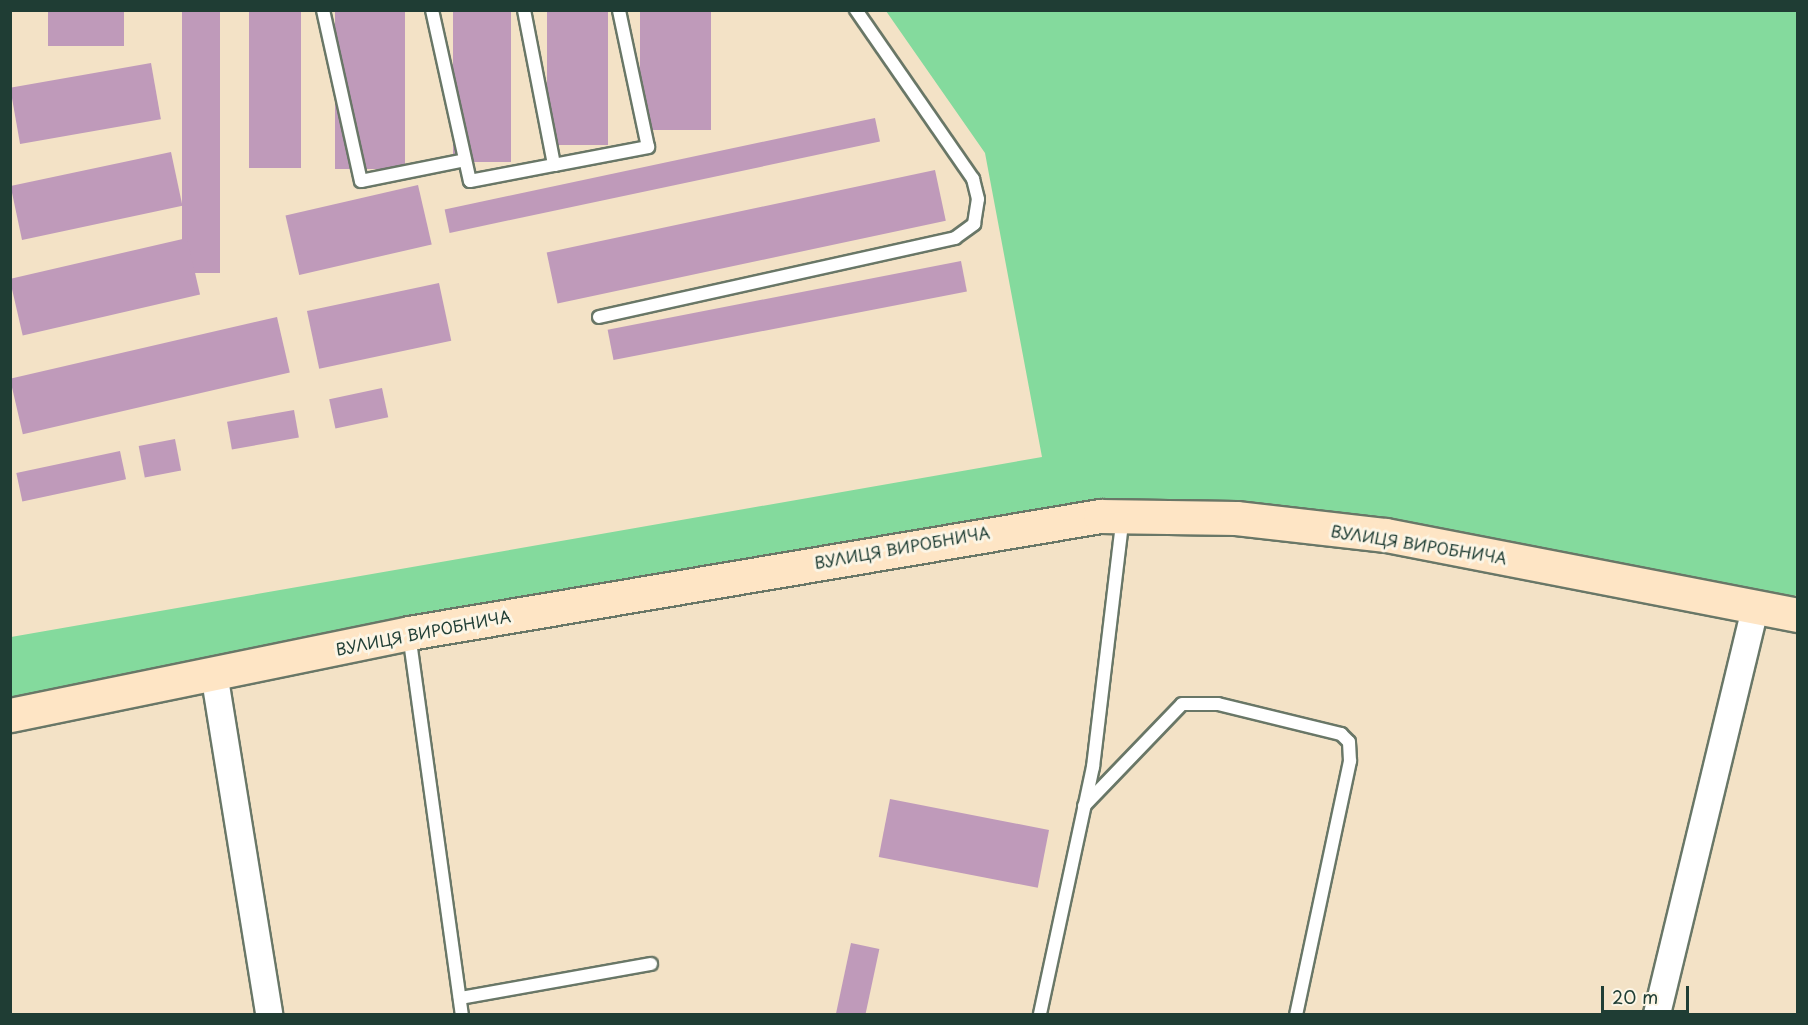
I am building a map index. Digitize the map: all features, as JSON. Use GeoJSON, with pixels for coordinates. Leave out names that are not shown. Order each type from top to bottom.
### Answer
{"type":"FeatureCollection","features":[{"type":"Feature","properties":{"kind":"street","name":"ВУЛИЦЯ ВИРОБНИЧА"},"geometry":{"type":"LineString","coordinates":[[10,715],[409,633],[968,536],[1123,515],[1236,518],[1386,535],[1797,615]]}},
{"type":"Feature","properties":{"kind":"street"},"geometry":{"type":"LineString","coordinates":[[1657,1014],[1756,606]]}},
{"type":"Feature","properties":{"kind":"street"},"geometry":{"type":"LineString","coordinates":[[214,673],[269,1014]]}},
{"type":"Feature","properties":{"kind":"lane"},"geometry":{"type":"LineString","coordinates":[[323,10],[361,181],[465,160]]}},
{"type":"Feature","properties":{"kind":"lane"},"geometry":{"type":"LineString","coordinates":[[432,10],[470,181],[648,147],[619,10]]}},
{"type":"Feature","properties":{"kind":"lane"},"geometry":{"type":"LineString","coordinates":[[524,10],[554,165]]}},
{"type":"Feature","properties":{"kind":"lane"},"geometry":{"type":"LineString","coordinates":[[599,317],[956,237],[974,224],[978,199],[973,179],[856,10]]}},
{"type":"Feature","properties":{"kind":"lane"},"geometry":{"type":"LineString","coordinates":[[1040,1014],[1084,806],[1105,688],[1123,515]]}},
{"type":"Feature","properties":{"kind":"lane"},"geometry":{"type":"LineString","coordinates":[[409,633],[462,1014]]}},
{"type":"Feature","properties":{"kind":"lane"},"geometry":{"type":"LineString","coordinates":[[1084,806],[1182,704],[1218,704],[1341,734],[1349,742],[1350,761],[1296,1014]]}},
{"type":"Feature","properties":{"kind":"lane"},"geometry":{"type":"LineString","coordinates":[[460,998],[651,964]]}},
{"type":"Feature","properties":{"kind":"green space"},"geometry":{"type":"Polygon","coordinates":[[[886,11],[1797,11],[1797,595],[1756,606],[1386,535],[1123,515],[11,715],[11,637],[1042,457],[985,153],[886,11]]]}},
{"type":"Feature","properties":{"kind":"building"},"geometry":{"type":"Polygon","coordinates":[[[48,10],[124,10],[124,46],[48,46],[48,10]]]}},
{"type":"Feature","properties":{"kind":"building"},"geometry":{"type":"Polygon","coordinates":[[[182,10],[220,10],[220,273],[182,273],[182,10]]]}},
{"type":"Feature","properties":{"kind":"building"},"geometry":{"type":"Polygon","coordinates":[[[249,10],[301,10],[301,168],[249,168],[249,10]]]}},
{"type":"Feature","properties":{"kind":"building"},"geometry":{"type":"Polygon","coordinates":[[[335,10],[405,10],[405,169],[335,169],[335,10]]]}},
{"type":"Feature","properties":{"kind":"building"},"geometry":{"type":"Polygon","coordinates":[[[453,10],[511,10],[511,162],[453,162],[453,10]]]}},
{"type":"Feature","properties":{"kind":"building"},"geometry":{"type":"Polygon","coordinates":[[[547,10],[608,10],[608,145],[547,145],[547,10]]]}},
{"type":"Feature","properties":{"kind":"building"},"geometry":{"type":"Polygon","coordinates":[[[640,10],[711,10],[711,130],[640,130],[640,10]]]}},
{"type":"Feature","properties":{"kind":"building"},"geometry":{"type":"Polygon","coordinates":[[[151,63],[161,119],[20,144],[10,88],[151,63]]]}},
{"type":"Feature","properties":{"kind":"building"},"geometry":{"type":"Polygon","coordinates":[[[875,118],[880,141],[450,233],[445,209],[875,118]]]}},
{"type":"Feature","properties":{"kind":"building"},"geometry":{"type":"Polygon","coordinates":[[[171,152],[182,206],[22,240],[11,186],[171,152]]]}},
{"type":"Feature","properties":{"kind":"building"},"geometry":{"type":"Polygon","coordinates":[[[935,170],[946,221],[557,303],[547,253],[935,170]]]}},
{"type":"Feature","properties":{"kind":"building"},"geometry":{"type":"Polygon","coordinates":[[[418,185],[432,244],[299,275],[285,216],[418,185]]]}},
{"type":"Feature","properties":{"kind":"building"},"geometry":{"type":"Polygon","coordinates":[[[187,238],[200,295],[23,335],[10,279],[187,238]]]}},
{"type":"Feature","properties":{"kind":"building"},"geometry":{"type":"Polygon","coordinates":[[[961,261],[967,291],[614,360],[608,330],[961,261]]]}},
{"type":"Feature","properties":{"kind":"building"},"geometry":{"type":"Polygon","coordinates":[[[439,283],[451,341],[319,369],[307,311],[439,283]]]}},
{"type":"Feature","properties":{"kind":"building"},"geometry":{"type":"Polygon","coordinates":[[[277,317],[290,373],[23,434],[10,379],[277,317]]]}},
{"type":"Feature","properties":{"kind":"building"},"geometry":{"type":"Polygon","coordinates":[[[382,388],[388,417],[335,429],[329,399],[382,388]]]}},
{"type":"Feature","properties":{"kind":"building"},"geometry":{"type":"Polygon","coordinates":[[[294,410],[299,438],[232,449],[227,422],[294,410]]]}},
{"type":"Feature","properties":{"kind":"building"},"geometry":{"type":"Polygon","coordinates":[[[175,439],[181,470],[145,477],[139,446],[175,439]]]}},
{"type":"Feature","properties":{"kind":"building"},"geometry":{"type":"Polygon","coordinates":[[[120,451],[126,479],[22,501],[16,473],[120,451]]]}},
{"type":"Feature","properties":{"kind":"building"},"geometry":{"type":"Polygon","coordinates":[[[890,799],[1049,830],[1038,888],[879,857],[890,799]]]}},
{"type":"Feature","properties":{"kind":"building"},"geometry":{"type":"Polygon","coordinates":[[[851,943],[879,949],[866,1014],[836,1013],[851,943]]]}}]}
